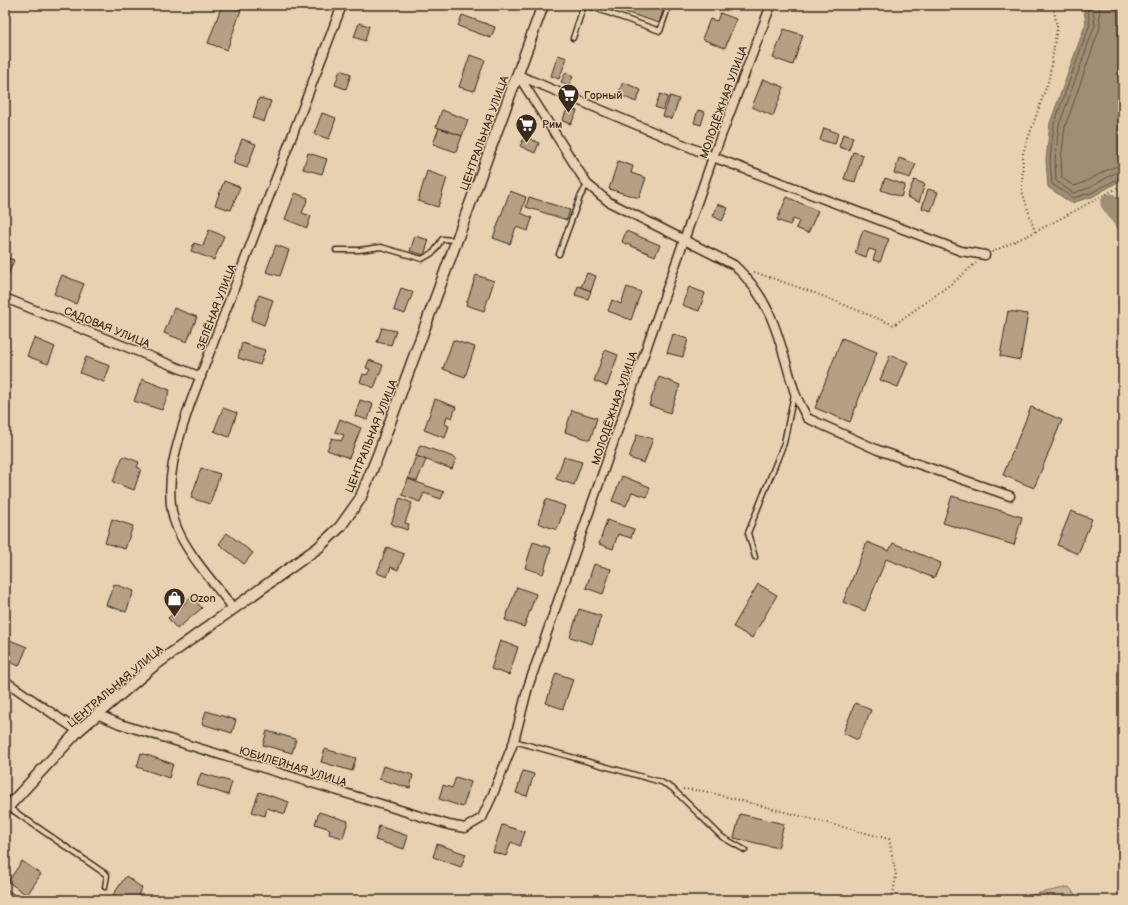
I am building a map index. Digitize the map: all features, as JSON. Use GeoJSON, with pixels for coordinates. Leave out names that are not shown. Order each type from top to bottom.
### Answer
{"type":"FeatureCollection","features":[{"type":"Feature","properties":{"kind":"street","name":"ЗЕЛЁНАЯ УЛИЦА"},"geometry":{"type":"LineString","coordinates":[[234,609],[190,552],[174,521],[170,496],[172,470],[178,442],[190,404],[342,5]]}},
{"type":"Feature","properties":{"kind":"street","name":"ЦЕНТРАЛЬНАЯ УЛИЦА"},"geometry":{"type":"LineString","coordinates":[[6,809],[78,731],[151,668],[319,547],[340,527],[360,499],[391,422],[543,5]]}},
{"type":"Feature","properties":{"kind":"street","name":"МОЛОДЁЖНАЯ УЛИЦА"},"geometry":{"type":"LineString","coordinates":[[482,818],[514,741],[528,687],[713,157],[771,5]]}},
{"type":"Feature","properties":{"kind":"street"},"geometry":{"type":"LineString","coordinates":[[518,75],[713,157],[961,251],[985,255]]}},
{"type":"Feature","properties":{"kind":"street"},"geometry":{"type":"LineString","coordinates":[[518,75],[588,184],[609,202],[734,265],[746,276],[760,293],[772,317],[795,392],[807,418],[878,450],[1010,496]]}},
{"type":"Feature","properties":{"kind":"street","name":"САДОВАЯ УЛИЦА"},"geometry":{"type":"LineString","coordinates":[[5,298],[201,377]]}},
{"type":"Feature","properties":{"kind":"street"},"geometry":{"type":"LineString","coordinates":[[5,681],[78,731]]}},
{"type":"Feature","properties":{"kind":"street","name":"ЮБИЛЕЙНАЯ УЛИЦА"},"geometry":{"type":"LineString","coordinates":[[98,714],[120,724],[449,825],[465,828],[482,818]]}},
{"type":"Feature","properties":{"kind":"lane"},"geometry":{"type":"LineString","coordinates":[[573,38],[585,5],[660,31],[670,5]]}},
{"type":"Feature","properties":{"kind":"lane"},"geometry":{"type":"LineString","coordinates":[[559,254],[580,197],[588,184]]}},
{"type":"Feature","properties":{"kind":"lane"},"geometry":{"type":"LineString","coordinates":[[336,250],[359,250],[381,247],[422,259],[434,252],[442,238],[454,240]]}},
{"type":"Feature","properties":{"kind":"lane"},"geometry":{"type":"LineString","coordinates":[[755,557],[748,533],[784,442],[795,392]]}},
{"type":"Feature","properties":{"kind":"lane"},"geometry":{"type":"LineString","coordinates":[[514,741],[661,782],[672,788],[722,837],[745,850]]}},
{"type":"Feature","properties":{"kind":"lane"},"geometry":{"type":"LineString","coordinates":[[6,809],[107,875],[105,887]]}},
{"type":"Feature","properties":{"kind":"path"},"geometry":{"type":"LineString","coordinates":[[1035,232],[1022,191],[1023,153],[1049,79],[1057,27],[1053,5]]}},
{"type":"Feature","properties":{"kind":"path"},"geometry":{"type":"LineString","coordinates":[[734,265],[815,293],[894,325],[955,281],[985,255],[1035,232],[1123,185]]}},
{"type":"Feature","properties":{"kind":"path"},"geometry":{"type":"LineString","coordinates":[[672,788],[704,791],[889,839],[896,876],[892,900]]}},
{"type":"Feature","properties":{"kind":"shaded area"},"geometry":{"type":"Polygon","coordinates":[[[1069,887],[1080,900],[1007,900],[1069,887]]]}},
{"type":"Feature","properties":{"kind":"water"},"geometry":{"type":"Polygon","coordinates":[[[1083,5],[1123,5],[1123,179],[1092,197],[1071,203],[1048,187],[1046,160],[1050,123],[1086,23],[1083,5]]]}},
{"type":"Feature","properties":{"kind":"building"},"geometry":{"type":"Polygon","coordinates":[[[222,5],[228,5],[241,10],[227,50],[208,43],[222,5]]]}},
{"type":"Feature","properties":{"kind":"building"},"geometry":{"type":"Polygon","coordinates":[[[611,5],[665,5],[659,23],[616,9],[617,7],[611,5]]]}},
{"type":"Feature","properties":{"kind":"building"},"geometry":{"type":"Polygon","coordinates":[[[720,13],[736,19],[725,48],[702,39],[710,19],[717,21],[720,13]]]}},
{"type":"Feature","properties":{"kind":"building"},"geometry":{"type":"Polygon","coordinates":[[[462,15],[495,27],[491,38],[458,26],[462,15]]]}},
{"type":"Feature","properties":{"kind":"building"},"geometry":{"type":"Polygon","coordinates":[[[359,23],[369,26],[365,41],[354,37],[359,23]]]}},
{"type":"Feature","properties":{"kind":"building"},"geometry":{"type":"Polygon","coordinates":[[[784,29],[803,35],[793,65],[773,58],[784,29]]]}},
{"type":"Feature","properties":{"kind":"building"},"geometry":{"type":"Polygon","coordinates":[[[470,55],[485,60],[474,91],[459,87],[470,55]]]}},
{"type":"Feature","properties":{"kind":"building"},"geometry":{"type":"Polygon","coordinates":[[[558,55],[567,58],[559,79],[551,76],[558,55]]]}},
{"type":"Feature","properties":{"kind":"building"},"geometry":{"type":"Polygon","coordinates":[[[340,70],[351,74],[346,89],[335,85],[340,70]]]}},
{"type":"Feature","properties":{"kind":"building"},"geometry":{"type":"Polygon","coordinates":[[[566,72],[573,77],[568,86],[561,82],[566,72]]]}},
{"type":"Feature","properties":{"kind":"building"},"geometry":{"type":"Polygon","coordinates":[[[763,79],[784,87],[773,116],[752,107],[763,79]]]}},
{"type":"Feature","properties":{"kind":"building"},"geometry":{"type":"Polygon","coordinates":[[[623,82],[641,90],[636,102],[618,94],[623,82]]]}},
{"type":"Feature","properties":{"kind":"building"},"geometry":{"type":"Polygon","coordinates":[[[660,94],[668,97],[663,110],[655,107],[660,94]]]}},
{"type":"Feature","properties":{"kind":"building"},"geometry":{"type":"Polygon","coordinates":[[[670,96],[679,99],[672,119],[663,116],[670,96]]]}},
{"type":"Feature","properties":{"kind":"building"},"geometry":{"type":"Polygon","coordinates":[[[259,98],[271,101],[264,122],[253,118],[259,98]]]}},
{"type":"Feature","properties":{"kind":"building"},"geometry":{"type":"Polygon","coordinates":[[[568,107],[577,111],[571,124],[562,121],[568,107]]]}},
{"type":"Feature","properties":{"kind":"building"},"geometry":{"type":"Polygon","coordinates":[[[442,110],[468,120],[462,136],[436,127],[442,110]]]}},
{"type":"Feature","properties":{"kind":"building"},"geometry":{"type":"Polygon","coordinates":[[[698,110],[705,112],[701,125],[694,123],[698,110]]]}},
{"type":"Feature","properties":{"kind":"building"},"geometry":{"type":"Polygon","coordinates":[[[322,113],[336,118],[329,139],[314,134],[322,113]]]}},
{"type":"Feature","properties":{"kind":"building"},"geometry":{"type":"Polygon","coordinates":[[[439,128],[462,136],[456,152],[433,144],[439,128]]]}},
{"type":"Feature","properties":{"kind":"building"},"geometry":{"type":"Polygon","coordinates":[[[824,128],[838,133],[835,144],[820,140],[824,128]]]}},
{"type":"Feature","properties":{"kind":"building"},"geometry":{"type":"Polygon","coordinates":[[[843,134],[853,137],[849,150],[839,147],[843,134]]]}},
{"type":"Feature","properties":{"kind":"building"},"geometry":{"type":"Polygon","coordinates":[[[525,136],[539,143],[535,153],[520,146],[525,136]]]}},
{"type":"Feature","properties":{"kind":"building"},"geometry":{"type":"Polygon","coordinates":[[[242,139],[256,144],[247,168],[233,163],[242,139]]]}},
{"type":"Feature","properties":{"kind":"building"},"geometry":{"type":"Polygon","coordinates":[[[853,152],[863,155],[855,182],[844,179],[853,152]]]}},
{"type":"Feature","properties":{"kind":"building"},"geometry":{"type":"Polygon","coordinates":[[[308,153],[327,159],[322,174],[303,169],[308,153]]]}},
{"type":"Feature","properties":{"kind":"building"},"geometry":{"type":"Polygon","coordinates":[[[899,158],[916,164],[910,178],[894,173],[899,158]]]}},
{"type":"Feature","properties":{"kind":"building"},"geometry":{"type":"Polygon","coordinates":[[[618,161],[633,166],[631,173],[646,178],[639,198],[609,189],[618,161]]]}},
{"type":"Feature","properties":{"kind":"building"},"geometry":{"type":"Polygon","coordinates":[[[427,171],[447,178],[438,207],[418,201],[427,171]]]}},
{"type":"Feature","properties":{"kind":"building"},"geometry":{"type":"Polygon","coordinates":[[[885,178],[905,185],[901,197],[881,190],[885,178]]]}},
{"type":"Feature","properties":{"kind":"building"},"geometry":{"type":"Polygon","coordinates":[[[914,180],[925,184],[919,202],[907,197],[914,180]]]}},
{"type":"Feature","properties":{"kind":"building"},"geometry":{"type":"Polygon","coordinates":[[[224,181],[240,187],[231,210],[215,205],[224,181]]]}},
{"type":"Feature","properties":{"kind":"building"},"geometry":{"type":"Polygon","coordinates":[[[928,189],[938,192],[931,211],[922,208],[928,189]]]}},
{"type":"Feature","properties":{"kind":"building"},"geometry":{"type":"Polygon","coordinates":[[[510,191],[526,197],[521,213],[532,218],[528,231],[516,227],[510,244],[493,238],[510,191]]]}},
{"type":"Feature","properties":{"kind":"building"},"geometry":{"type":"Polygon","coordinates":[[[295,193],[308,198],[302,213],[311,216],[307,228],[285,219],[295,193]]]}},
{"type":"Feature","properties":{"kind":"building"},"geometry":{"type":"Polygon","coordinates":[[[529,197],[570,210],[567,220],[526,207],[529,197]]]}},
{"type":"Feature","properties":{"kind":"building"},"geometry":{"type":"Polygon","coordinates":[[[787,197],[818,211],[808,233],[796,228],[799,221],[793,219],[790,225],[777,220],[787,197]]]}},
{"type":"Feature","properties":{"kind":"building"},"geometry":{"type":"Polygon","coordinates":[[[718,204],[728,208],[722,221],[713,216],[718,204]]]}},
{"type":"Feature","properties":{"kind":"building"},"geometry":{"type":"Polygon","coordinates":[[[209,230],[224,236],[214,260],[191,251],[194,243],[203,246],[209,230]]]}},
{"type":"Feature","properties":{"kind":"building"},"geometry":{"type":"Polygon","coordinates":[[[863,230],[889,239],[880,262],[873,260],[876,251],[869,249],[866,257],[855,253],[863,230]]]}},
{"type":"Feature","properties":{"kind":"building"},"geometry":{"type":"Polygon","coordinates":[[[626,231],[660,245],[655,256],[622,242],[626,231]]]}},
{"type":"Feature","properties":{"kind":"building"},"geometry":{"type":"Polygon","coordinates":[[[415,236],[429,240],[424,255],[410,251],[415,236]]]}},
{"type":"Feature","properties":{"kind":"building"},"geometry":{"type":"Polygon","coordinates":[[[276,245],[289,250],[280,276],[266,272],[276,245]]]}},
{"type":"Feature","properties":{"kind":"building"},"geometry":{"type":"Polygon","coordinates":[[[5,257],[14,260],[7,278],[5,277],[5,257]]]}},
{"type":"Feature","properties":{"kind":"building"},"geometry":{"type":"Polygon","coordinates":[[[587,273],[596,276],[591,291],[581,287],[587,273]]]}},
{"type":"Feature","properties":{"kind":"building"},"geometry":{"type":"Polygon","coordinates":[[[62,275],[84,284],[76,304],[54,294],[62,275]]]}},
{"type":"Feature","properties":{"kind":"building"},"geometry":{"type":"Polygon","coordinates":[[[476,275],[494,281],[484,311],[466,305],[476,275]]]}},
{"type":"Feature","properties":{"kind":"building"},"geometry":{"type":"Polygon","coordinates":[[[578,286],[591,291],[588,299],[575,295],[578,286]]]}},
{"type":"Feature","properties":{"kind":"building"},"geometry":{"type":"Polygon","coordinates":[[[627,287],[641,292],[631,320],[608,311],[612,300],[621,304],[627,287]]]}},
{"type":"Feature","properties":{"kind":"building"},"geometry":{"type":"Polygon","coordinates":[[[689,287],[705,293],[699,311],[682,305],[689,287]]]}},
{"type":"Feature","properties":{"kind":"building"},"geometry":{"type":"Polygon","coordinates":[[[401,288],[413,292],[405,314],[394,310],[401,288]]]}},
{"type":"Feature","properties":{"kind":"building"},"geometry":{"type":"Polygon","coordinates":[[[259,295],[273,300],[264,325],[251,320],[259,295]]]}},
{"type":"Feature","properties":{"kind":"building"},"geometry":{"type":"Polygon","coordinates":[[[174,308],[197,317],[187,342],[164,333],[174,308]]]}},
{"type":"Feature","properties":{"kind":"building"},"geometry":{"type":"Polygon","coordinates":[[[1008,311],[1028,314],[1020,360],[1000,356],[1008,311]]]}},
{"type":"Feature","properties":{"kind":"building"},"geometry":{"type":"Polygon","coordinates":[[[382,328],[396,331],[391,345],[377,342],[382,328]]]}},
{"type":"Feature","properties":{"kind":"building"},"geometry":{"type":"Polygon","coordinates":[[[673,334],[688,339],[683,357],[667,353],[673,334]]]}},
{"type":"Feature","properties":{"kind":"building"},"geometry":{"type":"Polygon","coordinates":[[[34,338],[55,347],[48,364],[27,356],[34,338]]]}},
{"type":"Feature","properties":{"kind":"building"},"geometry":{"type":"Polygon","coordinates":[[[842,338],[877,352],[850,422],[815,408],[842,338]]]}},
{"type":"Feature","properties":{"kind":"building"},"geometry":{"type":"Polygon","coordinates":[[[453,340],[475,347],[465,377],[443,369],[453,340]]]}},
{"type":"Feature","properties":{"kind":"building"},"geometry":{"type":"Polygon","coordinates":[[[242,343],[265,350],[260,365],[238,358],[242,343]]]}},
{"type":"Feature","properties":{"kind":"building"},"geometry":{"type":"Polygon","coordinates":[[[605,350],[618,355],[607,386],[594,381],[605,350]]]}},
{"type":"Feature","properties":{"kind":"building"},"geometry":{"type":"Polygon","coordinates":[[[890,355],[908,362],[898,387],[880,380],[890,355]]]}},
{"type":"Feature","properties":{"kind":"building"},"geometry":{"type":"Polygon","coordinates":[[[86,357],[110,366],[104,382],[80,373],[86,357]]]}},
{"type":"Feature","properties":{"kind":"building"},"geometry":{"type":"Polygon","coordinates":[[[369,360],[383,365],[374,388],[360,382],[363,374],[367,375],[370,369],[366,368],[369,360]]]}},
{"type":"Feature","properties":{"kind":"building"},"geometry":{"type":"Polygon","coordinates":[[[659,377],[680,385],[670,413],[649,405],[659,377]]]}},
{"type":"Feature","properties":{"kind":"building"},"geometry":{"type":"Polygon","coordinates":[[[142,379],[170,390],[162,410],[134,401],[142,379]]]}},
{"type":"Feature","properties":{"kind":"building"},"geometry":{"type":"Polygon","coordinates":[[[435,399],[456,407],[452,418],[447,416],[445,424],[449,426],[445,438],[424,430],[435,399]]]}},
{"type":"Feature","properties":{"kind":"building"},"geometry":{"type":"Polygon","coordinates":[[[360,400],[373,404],[368,420],[355,416],[360,400]]]}},
{"type":"Feature","properties":{"kind":"building"},"geometry":{"type":"Polygon","coordinates":[[[1031,407],[1062,420],[1034,488],[1003,475],[1031,407]]]}},
{"type":"Feature","properties":{"kind":"building"},"geometry":{"type":"Polygon","coordinates":[[[223,408],[237,413],[229,437],[214,431],[223,408]]]}},
{"type":"Feature","properties":{"kind":"building"},"geometry":{"type":"Polygon","coordinates":[[[572,410],[597,418],[590,440],[565,432],[572,410]]]}},
{"type":"Feature","properties":{"kind":"building"},"geometry":{"type":"Polygon","coordinates":[[[340,419],[361,428],[349,458],[327,450],[332,438],[341,441],[344,435],[335,432],[340,419]]]}},
{"type":"Feature","properties":{"kind":"building"},"geometry":{"type":"Polygon","coordinates":[[[637,434],[653,439],[644,463],[629,458],[637,434]]]}},
{"type":"Feature","properties":{"kind":"building"},"geometry":{"type":"Polygon","coordinates":[[[420,445],[456,458],[452,469],[416,456],[420,445]]]}},
{"type":"Feature","properties":{"kind":"building"},"geometry":{"type":"Polygon","coordinates":[[[123,456],[139,462],[137,467],[141,469],[134,490],[113,482],[123,456]]]}},
{"type":"Feature","properties":{"kind":"building"},"geometry":{"type":"Polygon","coordinates":[[[416,456],[426,460],[417,481],[408,478],[416,456]]]}},
{"type":"Feature","properties":{"kind":"building"},"geometry":{"type":"Polygon","coordinates":[[[564,457],[582,462],[574,485],[556,479],[564,457]]]}},
{"type":"Feature","properties":{"kind":"building"},"geometry":{"type":"Polygon","coordinates":[[[201,468],[220,474],[210,504],[191,498],[201,468]]]}},
{"type":"Feature","properties":{"kind":"building"},"geometry":{"type":"Polygon","coordinates":[[[622,476],[650,487],[647,497],[632,492],[626,506],[612,501],[622,476]]]}},
{"type":"Feature","properties":{"kind":"building"},"geometry":{"type":"Polygon","coordinates":[[[408,479],[444,492],[441,499],[424,493],[420,502],[402,495],[408,479]]]}},
{"type":"Feature","properties":{"kind":"building"},"geometry":{"type":"Polygon","coordinates":[[[952,496],[1022,517],[1014,545],[943,523],[952,496]]]}},
{"type":"Feature","properties":{"kind":"building"},"geometry":{"type":"Polygon","coordinates":[[[400,498],[412,503],[405,523],[409,524],[407,530],[391,524],[400,498]]]}},
{"type":"Feature","properties":{"kind":"building"},"geometry":{"type":"Polygon","coordinates":[[[546,499],[565,506],[557,530],[538,523],[546,499]]]}},
{"type":"Feature","properties":{"kind":"building"},"geometry":{"type":"Polygon","coordinates":[[[1071,511],[1092,519],[1078,554],[1057,545],[1071,511]]]}},
{"type":"Feature","properties":{"kind":"building"},"geometry":{"type":"Polygon","coordinates":[[[112,519],[133,526],[125,549],[105,543],[112,519]]]}},
{"type":"Feature","properties":{"kind":"building"},"geometry":{"type":"Polygon","coordinates":[[[607,520],[634,529],[631,538],[618,534],[613,549],[599,544],[607,520]]]}},
{"type":"Feature","properties":{"kind":"building"},"geometry":{"type":"Polygon","coordinates":[[[227,533],[253,553],[244,564],[219,544],[227,533]]]}},
{"type":"Feature","properties":{"kind":"building"},"geometry":{"type":"Polygon","coordinates":[[[533,542],[551,548],[543,574],[525,568],[533,542]]]}},
{"type":"Feature","properties":{"kind":"building"},"geometry":{"type":"Polygon","coordinates":[[[867,542],[889,551],[893,543],[941,563],[934,578],[886,559],[865,611],[843,602],[867,542]]]}},
{"type":"Feature","properties":{"kind":"building"},"geometry":{"type":"Polygon","coordinates":[[[387,547],[404,554],[398,570],[391,567],[387,577],[377,573],[387,547]]]}},
{"type":"Feature","properties":{"kind":"building"},"geometry":{"type":"Polygon","coordinates":[[[594,564],[611,569],[603,594],[586,588],[594,564]]]}},
{"type":"Feature","properties":{"kind":"building"},"geometry":{"type":"Polygon","coordinates":[[[114,584],[134,591],[126,612],[106,605],[114,584]]]}},
{"type":"Feature","properties":{"kind":"building"},"geometry":{"type":"Polygon","coordinates":[[[758,584],[777,595],[752,638],[733,627],[758,584]]]}},
{"type":"Feature","properties":{"kind":"building"},"geometry":{"type":"Polygon","coordinates":[[[517,587],[536,594],[524,627],[505,620],[517,587]]]}},
{"type":"Feature","properties":{"kind":"building"},"geometry":{"type":"Polygon","coordinates":[[[192,597],[202,608],[177,629],[168,618],[192,597]]]}},
{"type":"Feature","properties":{"kind":"building"},"geometry":{"type":"Polygon","coordinates":[[[579,609],[601,616],[592,644],[570,637],[579,609]]]}},
{"type":"Feature","properties":{"kind":"building"},"geometry":{"type":"Polygon","coordinates":[[[5,638],[27,647],[19,666],[5,660],[5,638]]]}},
{"type":"Feature","properties":{"kind":"building"},"geometry":{"type":"Polygon","coordinates":[[[500,641],[518,647],[509,675],[491,669],[500,641]]]}},
{"type":"Feature","properties":{"kind":"building"},"geometry":{"type":"Polygon","coordinates":[[[556,673],[573,679],[563,709],[546,703],[556,673]]]}},
{"type":"Feature","properties":{"kind":"building"},"geometry":{"type":"Polygon","coordinates":[[[855,703],[871,710],[858,740],[843,733],[855,703]]]}},
{"type":"Feature","properties":{"kind":"building"},"geometry":{"type":"Polygon","coordinates":[[[206,711],[236,720],[232,733],[202,724],[206,711]]]}},
{"type":"Feature","properties":{"kind":"building"},"geometry":{"type":"Polygon","coordinates":[[[267,731],[296,739],[292,753],[263,745],[267,731]]]}},
{"type":"Feature","properties":{"kind":"building"},"geometry":{"type":"Polygon","coordinates":[[[325,749],[356,758],[352,771],[321,762],[325,749]]]}},
{"type":"Feature","properties":{"kind":"building"},"geometry":{"type":"Polygon","coordinates":[[[141,753],[173,764],[169,778],[137,767],[141,753]]]}},
{"type":"Feature","properties":{"kind":"building"},"geometry":{"type":"Polygon","coordinates":[[[383,766],[413,775],[410,788],[379,779],[383,766]]]}},
{"type":"Feature","properties":{"kind":"building"},"geometry":{"type":"Polygon","coordinates":[[[523,771],[534,774],[527,796],[516,793],[523,771]]]}},
{"type":"Feature","properties":{"kind":"building"},"geometry":{"type":"Polygon","coordinates":[[[201,773],[232,782],[228,795],[197,785],[201,773]]]}},
{"type":"Feature","properties":{"kind":"building"},"geometry":{"type":"Polygon","coordinates":[[[456,777],[471,782],[463,807],[439,799],[443,785],[452,788],[456,777]]]}},
{"type":"Feature","properties":{"kind":"building"},"geometry":{"type":"Polygon","coordinates":[[[259,792],[289,802],[285,814],[267,808],[265,816],[252,812],[259,792]]]}},
{"type":"Feature","properties":{"kind":"building"},"geometry":{"type":"Polygon","coordinates":[[[319,812],[348,821],[343,838],[329,834],[330,829],[315,824],[319,812]]]}},
{"type":"Feature","properties":{"kind":"building"},"geometry":{"type":"Polygon","coordinates":[[[740,814],[784,824],[778,848],[734,838],[740,814]]]}},
{"type":"Feature","properties":{"kind":"building"},"geometry":{"type":"Polygon","coordinates":[[[502,825],[525,832],[520,846],[511,842],[506,856],[493,852],[502,825]]]}},
{"type":"Feature","properties":{"kind":"building"},"geometry":{"type":"Polygon","coordinates":[[[379,826],[408,836],[404,849],[375,840],[379,826]]]}},
{"type":"Feature","properties":{"kind":"building"},"geometry":{"type":"Polygon","coordinates":[[[437,844],[466,854],[461,867],[433,857],[437,844]]]}},
{"type":"Feature","properties":{"kind":"building"},"geometry":{"type":"Polygon","coordinates":[[[22,861],[41,874],[27,895],[8,882],[22,861]]]}},
{"type":"Feature","properties":{"kind":"building"},"geometry":{"type":"Polygon","coordinates":[[[126,876],[142,888],[138,895],[145,900],[121,900],[113,895],[126,876]]]}},
{"type":"Feature","properties":{"kind":"building"},"geometry":{"type":"Polygon","coordinates":[[[5,888],[22,900],[5,900],[5,888]]]}},
{"type":"Feature","properties":{"kind":"waterway"},"geometry":{"type":"LineString","coordinates":[[1110,203],[1123,221]]}},
{"type":"Feature","properties":{"kind":"place","name":"Горный"},"geometry":{"type":"Point","coordinates":[569,114]}},
{"type":"Feature","properties":{"kind":"place","name":"Рим"},"geometry":{"type":"Point","coordinates":[527,144]}},
{"type":"Feature","properties":{"kind":"place","name":"Ozon"},"geometry":{"type":"Point","coordinates":[175,618]}}]}
